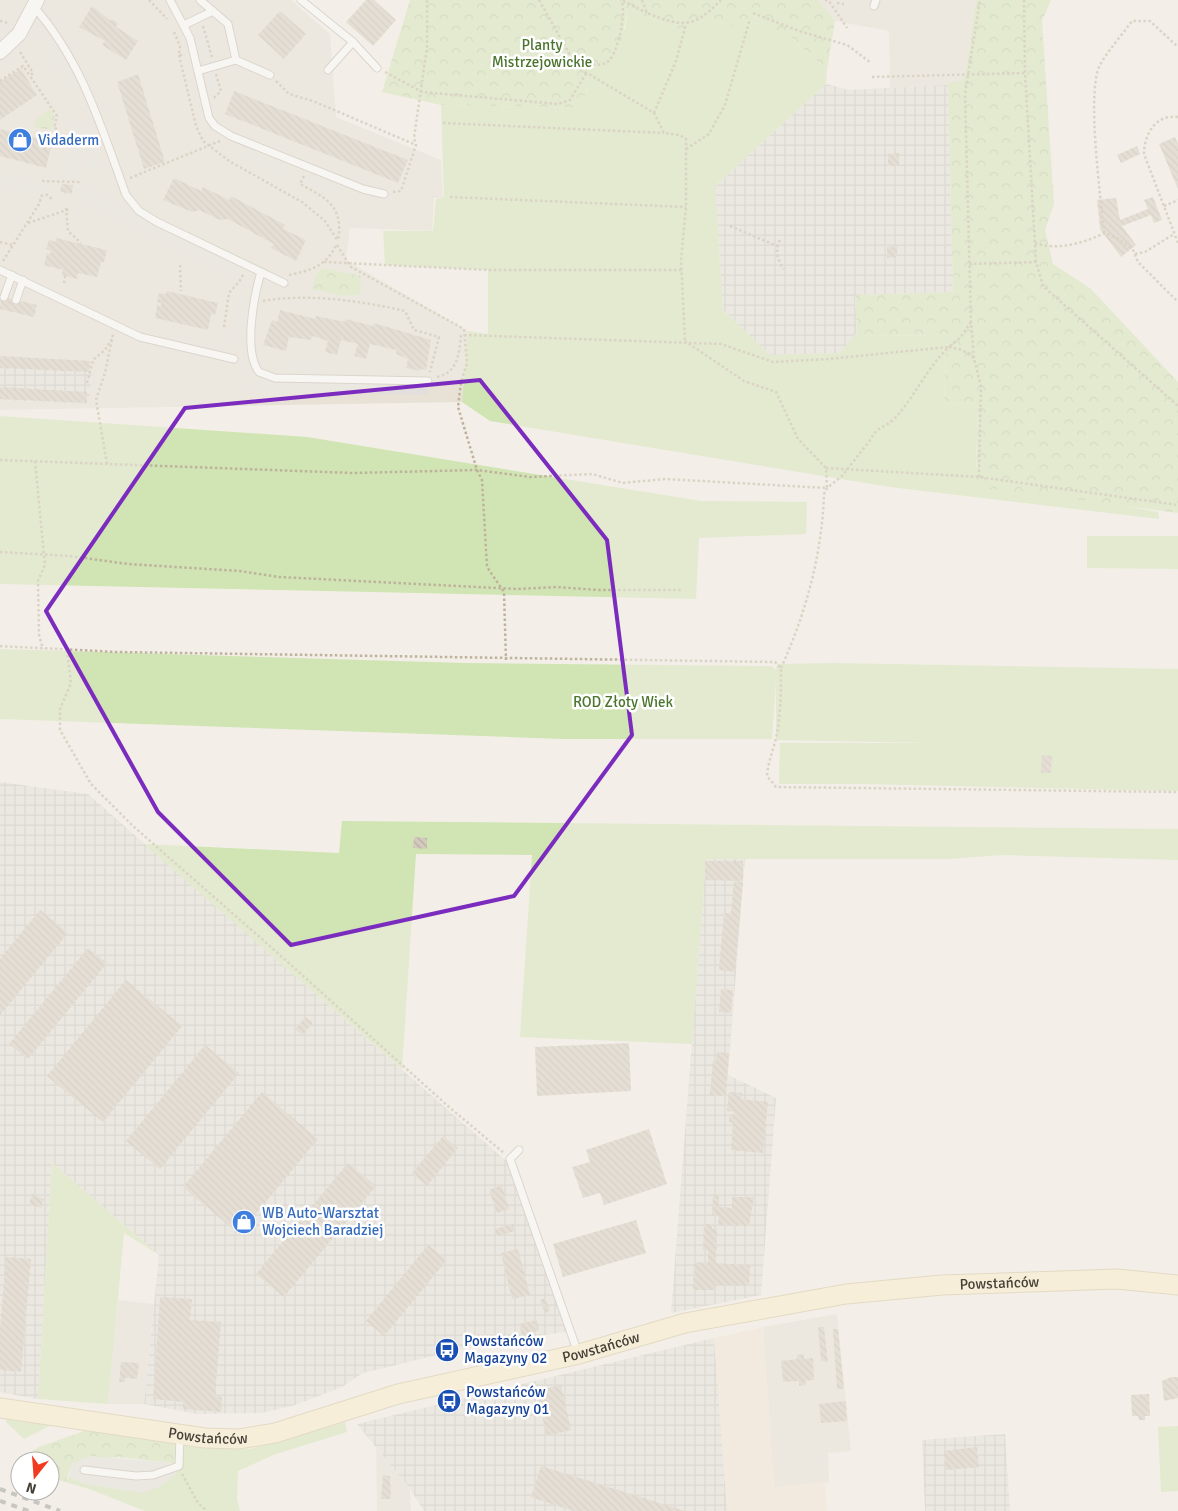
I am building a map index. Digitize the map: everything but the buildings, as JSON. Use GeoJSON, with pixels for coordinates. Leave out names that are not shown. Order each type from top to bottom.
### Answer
{"type":"FeatureCollection","features":[{"type":"Feature","properties":{"kind":"street"},"geometry":{"type":"LineString","coordinates":[[0,52],[19,34],[35,4]]}},
{"type":"Feature","properties":{"kind":"street","name":"Powstańców"},"geometry":{"type":"LineString","coordinates":[[0,1408],[180,1435],[239,1439],[275,1433],[398,1394],[578,1354],[685,1323],[846,1294],[942,1285],[1117,1279],[1178,1285]]}},
{"type":"Feature","properties":{"kind":"lane"},"geometry":{"type":"LineString","coordinates":[[170,0],[190,38],[208,118],[222,132],[363,189],[384,194]]}},
{"type":"Feature","properties":{"kind":"lane"},"geometry":{"type":"LineString","coordinates":[[200,0],[228,24],[236,60]]}},
{"type":"Feature","properties":{"kind":"lane"},"geometry":{"type":"LineString","coordinates":[[301,0],[353,42],[377,68]]}},
{"type":"Feature","properties":{"kind":"lane"},"geometry":{"type":"LineString","coordinates":[[35,4],[59,37],[80,75],[126,196],[139,211],[157,222],[284,283]]}},
{"type":"Feature","properties":{"kind":"lane"},"geometry":{"type":"LineString","coordinates":[[184,25],[213,11]]}},
{"type":"Feature","properties":{"kind":"lane"},"geometry":{"type":"LineString","coordinates":[[328,70],[353,42]]}},
{"type":"Feature","properties":{"kind":"lane"},"geometry":{"type":"LineString","coordinates":[[198,70],[236,60],[270,75]]}},
{"type":"Feature","properties":{"kind":"lane"},"geometry":{"type":"LineString","coordinates":[[0,270],[140,337],[234,359]]}},
{"type":"Feature","properties":{"kind":"lane"},"geometry":{"type":"LineString","coordinates":[[261,272],[254,303],[250,356],[254,366],[265,375],[275,378],[431,377]]}},
{"type":"Feature","properties":{"kind":"lane"},"geometry":{"type":"LineString","coordinates":[[4,297],[12,275]]}},
{"type":"Feature","properties":{"kind":"lane"},"geometry":{"type":"LineString","coordinates":[[16,300],[23,280]]}},
{"type":"Feature","properties":{"kind":"lane"},"geometry":{"type":"LineString","coordinates":[[519,1150],[510,1159],[578,1354]]}},
{"type":"Feature","properties":{"kind":"lane"},"geometry":{"type":"LineString","coordinates":[[84,1470],[136,1476],[153,1475],[179,1466],[180,1435]]}},
{"type":"Feature","properties":{"kind":"path"},"geometry":{"type":"LineString","coordinates":[[150,0],[170,22]]}},
{"type":"Feature","properties":{"kind":"path"},"geometry":{"type":"LineString","coordinates":[[384,194],[401,191],[416,145],[414,138],[427,47],[427,0]]}},
{"type":"Feature","properties":{"kind":"path"},"geometry":{"type":"LineString","coordinates":[[539,0],[574,62],[654,113],[664,133]]}},
{"type":"Feature","properties":{"kind":"path"},"geometry":{"type":"LineString","coordinates":[[574,62],[605,64],[611,59],[622,27],[624,6],[621,0]]}},
{"type":"Feature","properties":{"kind":"path"},"geometry":{"type":"LineString","coordinates":[[621,0],[647,14],[667,21],[686,24],[707,15],[721,0]]}},
{"type":"Feature","properties":{"kind":"path"},"geometry":{"type":"LineString","coordinates":[[642,0],[647,14]]}},
{"type":"Feature","properties":{"kind":"path"},"geometry":{"type":"LineString","coordinates":[[825,0],[829,1],[847,28]]}},
{"type":"Feature","properties":{"kind":"path"},"geometry":{"type":"LineString","coordinates":[[979,477],[981,387],[974,358],[971,322],[965,94],[980,0]]}},
{"type":"Feature","properties":{"kind":"path"},"geometry":{"type":"LineString","coordinates":[[1024,0],[1025,73],[1036,262],[1043,286],[1178,406]]}},
{"type":"Feature","properties":{"kind":"path"},"geometry":{"type":"LineString","coordinates":[[837,3],[844,4]]}},
{"type":"Feature","properties":{"kind":"path"},"geometry":{"type":"LineString","coordinates":[[753,13],[799,31],[848,45],[871,63]]}},
{"type":"Feature","properties":{"kind":"path"},"geometry":{"type":"LineString","coordinates":[[686,149],[709,134],[723,110],[732,85],[750,19]]}},
{"type":"Feature","properties":{"kind":"path"},"geometry":{"type":"LineString","coordinates":[[0,21],[8,23]]}},
{"type":"Feature","properties":{"kind":"path"},"geometry":{"type":"LineString","coordinates":[[1104,233],[1096,152],[1095,91],[1100,66],[1132,21],[1150,21],[1178,47]]}},
{"type":"Feature","properties":{"kind":"path"},"geometry":{"type":"LineString","coordinates":[[654,113],[676,61],[686,24]]}},
{"type":"Feature","properties":{"kind":"path"},"geometry":{"type":"LineString","coordinates":[[174,30],[180,46],[180,55],[199,135],[208,146],[250,174],[302,202],[325,221],[351,267]]}},
{"type":"Feature","properties":{"kind":"path"},"geometry":{"type":"LineString","coordinates":[[20,52],[34,73],[30,76]]}},
{"type":"Feature","properties":{"kind":"path"},"geometry":{"type":"LineString","coordinates":[[0,81],[23,66],[57,116],[54,128],[58,127]]}},
{"type":"Feature","properties":{"kind":"path"},"geometry":{"type":"LineString","coordinates":[[377,68],[422,92],[558,104],[570,100],[587,72]]}},
{"type":"Feature","properties":{"kind":"path"},"geometry":{"type":"LineString","coordinates":[[872,76],[1025,73]]}},
{"type":"Feature","properties":{"kind":"path"},"geometry":{"type":"LineString","coordinates":[[270,75],[290,94],[313,101],[416,145]]}},
{"type":"Feature","properties":{"kind":"path"},"geometry":{"type":"LineString","coordinates":[[1178,117],[1167,117],[1153,125],[1144,140],[1144,154],[1178,243]]}},
{"type":"Feature","properties":{"kind":"path"},"geometry":{"type":"LineString","coordinates":[[443,123],[664,133],[684,137],[686,149],[686,207],[682,270],[685,341]]}},
{"type":"Feature","properties":{"kind":"path"},"geometry":{"type":"LineString","coordinates":[[129,178],[220,141]]}},
{"type":"Feature","properties":{"kind":"path"},"geometry":{"type":"LineString","coordinates":[[42,181],[81,182]]}},
{"type":"Feature","properties":{"kind":"path"},"geometry":{"type":"LineString","coordinates":[[284,283],[287,276],[307,272],[324,262],[337,243],[339,219],[336,211],[324,197],[303,185]]}},
{"type":"Feature","properties":{"kind":"path"},"geometry":{"type":"LineString","coordinates":[[4,259],[39,204],[42,192]]}},
{"type":"Feature","properties":{"kind":"path"},"geometry":{"type":"LineString","coordinates":[[46,194],[53,200]]}},
{"type":"Feature","properties":{"kind":"path"},"geometry":{"type":"LineString","coordinates":[[450,197],[686,207]]}},
{"type":"Feature","properties":{"kind":"path"},"geometry":{"type":"LineString","coordinates":[[1164,206],[1178,200]]}},
{"type":"Feature","properties":{"kind":"path"},"geometry":{"type":"LineString","coordinates":[[27,223],[68,209],[68,231],[81,243]]}},
{"type":"Feature","properties":{"kind":"path"},"geometry":{"type":"LineString","coordinates":[[730,226],[777,246]]}},
{"type":"Feature","properties":{"kind":"path"},"geometry":{"type":"LineString","coordinates":[[1035,243],[1045,247],[1090,241],[1104,233]]}},
{"type":"Feature","properties":{"kind":"path"},"geometry":{"type":"LineString","coordinates":[[1104,233],[1126,244],[1135,254],[1138,262],[1178,302]]}},
{"type":"Feature","properties":{"kind":"path"},"geometry":{"type":"LineString","coordinates":[[1135,254],[1145,252],[1174,234]]}},
{"type":"Feature","properties":{"kind":"path"},"geometry":{"type":"LineString","coordinates":[[780,240],[777,246],[779,263],[784,269]]}},
{"type":"Feature","properties":{"kind":"path"},"geometry":{"type":"LineString","coordinates":[[0,242],[12,246]]}},
{"type":"Feature","properties":{"kind":"path"},"geometry":{"type":"LineString","coordinates":[[324,262],[488,270],[682,270]]}},
{"type":"Feature","properties":{"kind":"path"},"geometry":{"type":"LineString","coordinates":[[969,264],[1036,262]]}},
{"type":"Feature","properties":{"kind":"path"},"geometry":{"type":"LineString","coordinates":[[339,263],[351,267],[464,329],[467,363],[462,376],[458,406],[477,470],[482,480],[487,567],[504,592],[506,660]]}},
{"type":"Feature","properties":{"kind":"path"},"geometry":{"type":"LineString","coordinates":[[180,265],[181,291]]}},
{"type":"Feature","properties":{"kind":"path"},"geometry":{"type":"LineString","coordinates":[[224,327],[229,293],[244,272]]}},
{"type":"Feature","properties":{"kind":"path"},"geometry":{"type":"LineString","coordinates":[[64,283],[65,276]]}},
{"type":"Feature","properties":{"kind":"path"},"geometry":{"type":"LineString","coordinates":[[234,287],[240,286]]}},
{"type":"Feature","properties":{"kind":"path"},"geometry":{"type":"LineString","coordinates":[[254,303],[284,297],[360,301],[404,312],[414,330],[439,337],[431,377],[451,371],[457,360],[461,336],[465,335],[685,341],[721,344],[773,362],[829,359],[950,347],[962,350],[974,358]]}},
{"type":"Feature","properties":{"kind":"path"},"geometry":{"type":"LineString","coordinates":[[971,322],[960,338],[919,383],[893,420],[874,433],[845,471],[827,488],[824,494],[815,569],[796,635],[781,668],[776,738],[768,760],[767,776],[776,787],[1178,792]]}},
{"type":"Feature","properties":{"kind":"path"},"geometry":{"type":"LineString","coordinates":[[108,464],[96,400],[116,326]]}},
{"type":"Feature","properties":{"kind":"path"},"geometry":{"type":"LineString","coordinates":[[87,383],[93,360],[105,350],[112,339]]}},
{"type":"Feature","properties":{"kind":"path"},"geometry":{"type":"LineString","coordinates":[[685,341],[744,381],[776,392],[798,439],[826,468],[845,471],[979,477],[1178,505]]}},
{"type":"Feature","properties":{"kind":"path"},"geometry":{"type":"LineString","coordinates":[[0,460],[353,473],[477,470],[530,477],[592,474],[624,483],[665,479],[827,488]]}},
{"type":"Feature","properties":{"kind":"path"},"geometry":{"type":"LineString","coordinates":[[35,461],[45,565],[38,581],[39,635],[43,649]]}},
{"type":"Feature","properties":{"kind":"path"},"geometry":{"type":"LineString","coordinates":[[826,468],[827,488]]}},
{"type":"Feature","properties":{"kind":"path"},"geometry":{"type":"LineString","coordinates":[[0,552],[128,564],[240,571],[279,577],[517,589],[556,587],[598,590],[681,590]]}},
{"type":"Feature","properties":{"kind":"path"},"geometry":{"type":"LineString","coordinates":[[0,646],[67,650],[506,660],[775,662],[781,668]]}},
{"type":"Feature","properties":{"kind":"path"},"geometry":{"type":"LineString","coordinates":[[67,650],[70,684],[60,709],[60,730],[91,784],[133,826],[510,1159]]}},
{"type":"Feature","properties":{"kind":"path"},"geometry":{"type":"LineString","coordinates":[[179,1466],[189,1489],[207,1511]]}},
{"type":"Feature","properties":{"kind":"highlighted area"},"geometry":{"type":"Polygon","coordinates":[[[480,380],[607,540],[632,735],[514,896],[291,945],[158,812],[46,611],[185,408],[480,380]]]}},
{"type":"Feature","properties":{"kind":"shaded area"},"geometry":{"type":"Polygon","coordinates":[[[0,0],[291,0],[330,34],[336,117],[441,160],[443,198],[434,198],[432,231],[350,228],[346,260],[468,331],[462,402],[0,410],[0,0]]]}},
{"type":"Feature","properties":{"kind":"shaded area"},"geometry":{"type":"Polygon","coordinates":[[[818,0],[976,0],[967,65],[962,82],[950,82],[950,85],[890,88],[889,31],[835,21],[818,0]]]}},
{"type":"Feature","properties":{"kind":"shaded area"},"geometry":{"type":"Polygon","coordinates":[[[50,33],[81,87],[74,91],[43,38],[50,33]]]}},
{"type":"Feature","properties":{"kind":"shaded area"},"geometry":{"type":"Polygon","coordinates":[[[205,35],[219,91],[211,93],[197,36],[205,35]]]}},
{"type":"Feature","properties":{"kind":"shaded area"},"geometry":{"type":"Polygon","coordinates":[[[826,84],[849,90],[948,85],[953,292],[855,295],[857,333],[839,353],[770,355],[723,310],[715,186],[826,84]]]}},
{"type":"Feature","properties":{"kind":"shaded area"},"geometry":{"type":"Polygon","coordinates":[[[74,122],[84,124],[76,179],[65,178],[74,122]]]}},
{"type":"Feature","properties":{"kind":"shaded area"},"geometry":{"type":"Polygon","coordinates":[[[92,142],[101,143],[97,170],[88,169],[92,142]]]}},
{"type":"Feature","properties":{"kind":"shaded area"},"geometry":{"type":"Polygon","coordinates":[[[246,149],[291,167],[288,176],[243,158],[246,149]]]}},
{"type":"Feature","properties":{"kind":"shaded area"},"geometry":{"type":"Polygon","coordinates":[[[306,174],[340,187],[336,196],[302,183],[306,174]]]}},
{"type":"Feature","properties":{"kind":"shaded area"},"geometry":{"type":"Polygon","coordinates":[[[0,175],[41,186],[39,195],[0,185],[0,175]]]}},
{"type":"Feature","properties":{"kind":"shaded area"},"geometry":{"type":"Polygon","coordinates":[[[78,186],[242,268],[238,277],[74,195],[78,186]]]}},
{"type":"Feature","properties":{"kind":"shaded area"},"geometry":{"type":"Polygon","coordinates":[[[239,298],[248,299],[244,343],[235,342],[239,298]]]}},
{"type":"Feature","properties":{"kind":"shaded area"},"geometry":{"type":"Polygon","coordinates":[[[0,356],[90,361],[90,368],[92,368],[90,397],[87,397],[87,404],[0,400],[0,356]]]}},
{"type":"Feature","properties":{"kind":"shaded area"},"geometry":{"type":"Polygon","coordinates":[[[285,362],[317,363],[316,371],[285,370],[285,362]]]}},
{"type":"Feature","properties":{"kind":"shaded area"},"geometry":{"type":"Polygon","coordinates":[[[252,381],[430,386],[427,395],[252,390],[252,381]]]}},
{"type":"Feature","properties":{"kind":"shaded area"},"geometry":{"type":"Polygon","coordinates":[[[0,782],[88,794],[513,1167],[566,1332],[487,1343],[363,1373],[342,1387],[295,1405],[262,1413],[197,1414],[144,1404],[159,1255],[52,1163],[38,1399],[0,1392],[0,782]]]}},
{"type":"Feature","properties":{"kind":"shaded area"},"geometry":{"type":"Polygon","coordinates":[[[745,858],[728,1075],[776,1098],[761,1295],[671,1313],[706,859],[745,858]]]}},
{"type":"Feature","properties":{"kind":"shaded area"},"geometry":{"type":"Polygon","coordinates":[[[118,1300],[154,1304],[144,1404],[108,1404],[118,1300]]]}},
{"type":"Feature","properties":{"kind":"shaded area"},"geometry":{"type":"Polygon","coordinates":[[[837,1314],[851,1451],[828,1453],[829,1482],[774,1488],[763,1327],[837,1314]]]}},
{"type":"Feature","properties":{"kind":"shaded area"},"geometry":{"type":"Polygon","coordinates":[[[763,1327],[774,1487],[825,1482],[827,1511],[727,1511],[714,1338],[763,1327]]]}},
{"type":"Feature","properties":{"kind":"shaded area"},"geometry":{"type":"Polygon","coordinates":[[[714,1338],[727,1511],[424,1511],[410,1489],[357,1424],[714,1338]]]}},
{"type":"Feature","properties":{"kind":"shaded area"},"geometry":{"type":"Polygon","coordinates":[[[1005,1434],[1010,1511],[925,1511],[922,1440],[1005,1434]]]}},
{"type":"Feature","properties":{"kind":"shaded area"},"geometry":{"type":"Polygon","coordinates":[[[376,1448],[410,1489],[411,1511],[377,1511],[376,1448]]]}},
{"type":"Feature","properties":{"kind":"shaded area"},"geometry":{"type":"Polygon","coordinates":[[[90,1456],[173,1463],[176,1474],[159,1487],[143,1493],[85,1484],[69,1476],[73,1463],[90,1456]]]}},
{"type":"Feature","properties":{"kind":"green space","name":"Planty Mistrzejowickie"},"geometry":{"type":"Polygon","coordinates":[[[410,0],[818,0],[835,21],[827,69],[790,37],[754,22],[740,29],[709,19],[681,31],[628,9],[620,48],[608,66],[602,67],[598,78],[593,77],[580,108],[441,105],[382,92],[410,0]]]}},
{"type":"Feature","properties":{"kind":"green space"},"geometry":{"type":"Polygon","coordinates":[[[976,0],[1051,0],[1042,21],[1054,204],[1045,230],[1053,264],[1091,289],[1178,382],[1178,513],[976,487],[978,404],[944,403],[947,335],[854,336],[857,333],[855,295],[953,292],[948,85],[949,82],[962,81],[967,65],[976,0]]]}},
{"type":"Feature","properties":{"kind":"green space"},"geometry":{"type":"Polygon","coordinates":[[[628,9],[681,31],[709,19],[740,29],[754,22],[790,37],[827,69],[826,84],[715,186],[723,310],[770,355],[839,353],[854,336],[947,335],[944,403],[978,404],[976,467],[1129,507],[1158,512],[1159,519],[890,487],[490,421],[462,402],[468,331],[488,334],[488,270],[385,265],[383,231],[433,231],[436,199],[444,198],[441,105],[580,108],[593,77],[625,29],[628,9]]]}},
{"type":"Feature","properties":{"kind":"green space"},"geometry":{"type":"Polygon","coordinates":[[[49,109],[55,116],[51,130],[34,127],[35,121],[49,109]]]}},
{"type":"Feature","properties":{"kind":"green space"},"geometry":{"type":"Polygon","coordinates":[[[323,268],[361,276],[360,295],[343,296],[312,289],[316,274],[323,268]]]}},
{"type":"Feature","properties":{"kind":"green space"},"geometry":{"type":"Polygon","coordinates":[[[0,416],[307,437],[701,501],[807,502],[806,534],[699,538],[696,599],[0,584],[0,416]]]}},
{"type":"Feature","properties":{"kind":"green space"},"geometry":{"type":"Polygon","coordinates":[[[1087,536],[1178,536],[1178,569],[1087,568],[1087,536]]]}},
{"type":"Feature","properties":{"kind":"green space","name":"ROD Złoty Wiek"},"geometry":{"type":"Polygon","coordinates":[[[0,649],[464,663],[772,666],[776,670],[777,664],[833,663],[1178,669],[1178,791],[779,784],[780,743],[933,743],[776,740],[776,681],[772,739],[563,739],[0,719],[0,649]]]}},
{"type":"Feature","properties":{"kind":"green space"},"geometry":{"type":"Polygon","coordinates":[[[342,821],[1178,829],[1178,860],[1002,855],[948,859],[706,859],[692,1044],[520,1037],[532,855],[416,854],[402,1069],[144,844],[339,853],[342,821]]]}},
{"type":"Feature","properties":{"kind":"green space"},"geometry":{"type":"Polygon","coordinates":[[[52,1163],[159,1255],[124,1233],[108,1404],[38,1399],[52,1163]]]}},
{"type":"Feature","properties":{"kind":"green space"},"geometry":{"type":"Polygon","coordinates":[[[6,1418],[55,1423],[24,1439],[6,1422],[6,1418]]]}},
{"type":"Feature","properties":{"kind":"green space"},"geometry":{"type":"Polygon","coordinates":[[[345,1422],[347,1432],[276,1454],[238,1471],[237,1499],[240,1511],[145,1511],[89,1489],[65,1482],[69,1476],[85,1484],[176,1474],[173,1463],[174,1443],[250,1449],[345,1422]]]}},
{"type":"Feature","properties":{"kind":"green space"},"geometry":{"type":"Polygon","coordinates":[[[1178,1426],[1178,1491],[1161,1492],[1158,1427],[1178,1426]]]}},
{"type":"Feature","properties":{"kind":"green space"},"geometry":{"type":"Polygon","coordinates":[[[87,1430],[174,1443],[173,1463],[117,1457],[73,1463],[65,1482],[60,1481],[60,1451],[33,1451],[39,1447],[87,1430]]]}},
{"type":"Feature","properties":{"kind":"railway"},"geometry":{"type":"LineString","coordinates":[[0,1489],[60,1511]]}},
{"type":"Feature","properties":{"kind":"railway"},"geometry":{"type":"LineString","coordinates":[[0,1501],[29,1511]]}},
{"type":"Feature","properties":{"kind":"place","name":"Vidaderm"},"geometry":{"type":"Point","coordinates":[20,140]}},
{"type":"Feature","properties":{"kind":"place","name":"WB Auto-Warsztat Wojciech Baradziej"},"geometry":{"type":"Point","coordinates":[244,1222]}},
{"type":"Feature","properties":{"kind":"place","name":"Powstańców Magazyny 02"},"geometry":{"type":"Point","coordinates":[447,1350]}},
{"type":"Feature","properties":{"kind":"place","name":"Powstańców Magazyny 01"},"geometry":{"type":"Point","coordinates":[449,1401]}}]}
